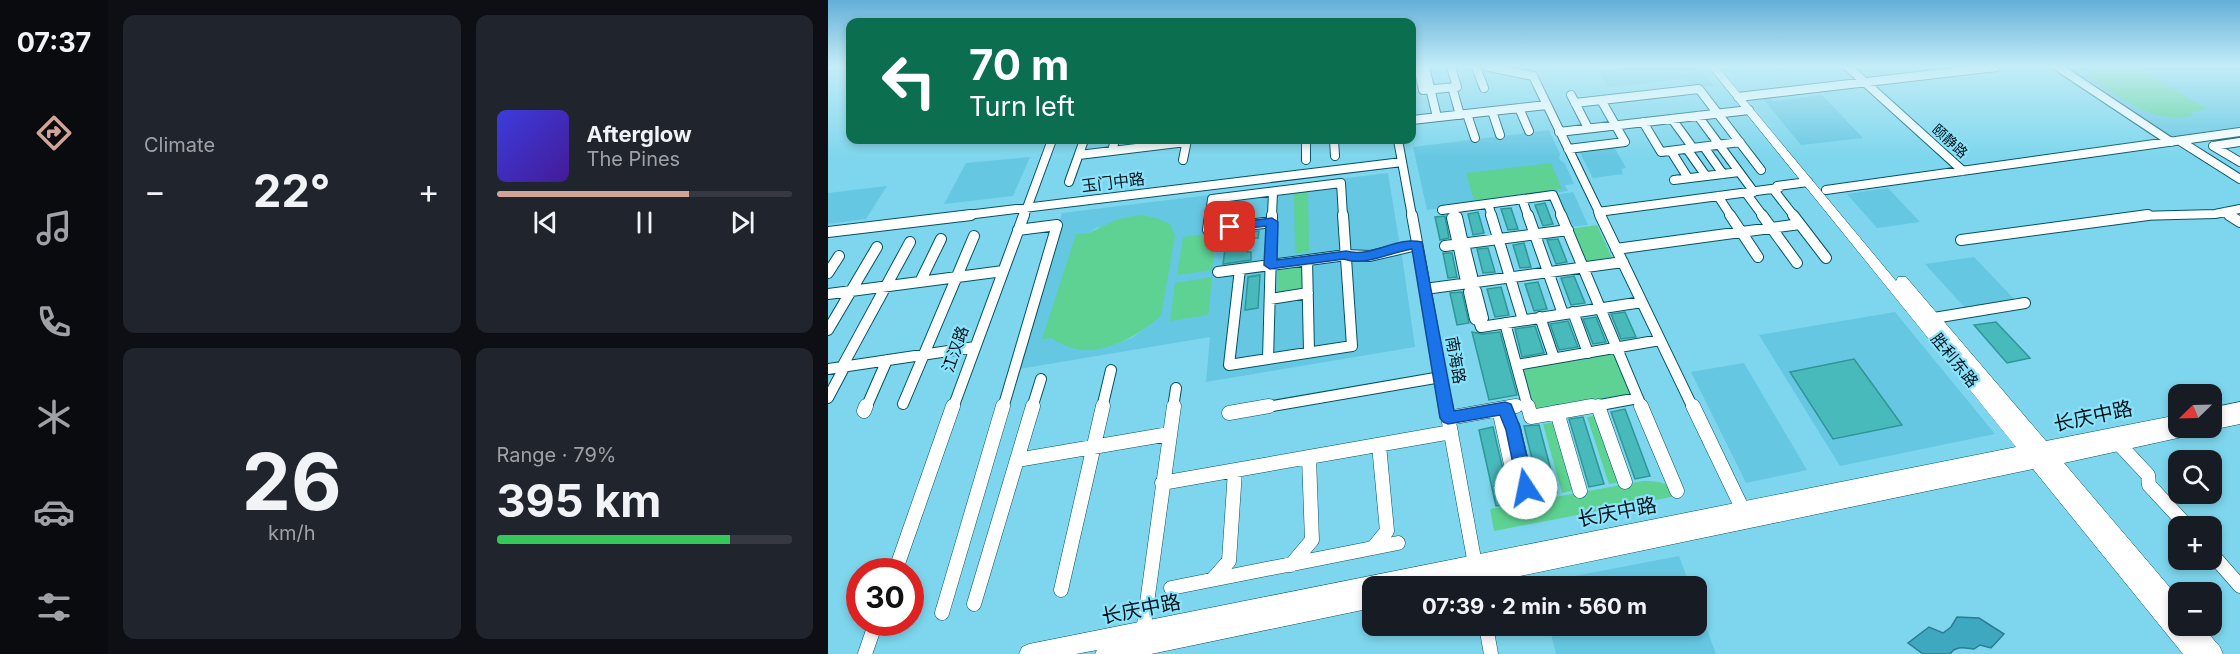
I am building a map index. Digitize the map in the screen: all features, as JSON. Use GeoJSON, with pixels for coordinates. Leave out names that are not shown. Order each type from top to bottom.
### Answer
{"type":"FeatureCollection","features":[{"type":"Feature","properties":{"kind":"main road","name":"胜利东路"},"geometry":{"type":"LineString","coordinates":[[1744,98],[1749,110],[1808,182],[2040,455],[2168,600]]}},
{"type":"Feature","properties":{"kind":"main road","name":"胜利东路"},"geometry":{"type":"LineString","coordinates":[[1744,98],[1934,318],[2195,654]]}},
{"type":"Feature","properties":{"kind":"main road"},"geometry":{"type":"LineString","coordinates":[[2222,412],[2240,408]]}},
{"type":"Feature","properties":{"kind":"main road"},"geometry":{"type":"LineString","coordinates":[[2222,422],[2240,418]]}},
{"type":"Feature","properties":{"kind":"main road","name":"长庆中路"},"geometry":{"type":"LineString","coordinates":[[1477,576],[2040,455],[2168,423]]}},
{"type":"Feature","properties":{"kind":"main road","name":"长庆中路"},"geometry":{"type":"LineString","coordinates":[[1477,576],[1743,510],[2168,434]]}},
{"type":"Feature","properties":{"kind":"main road","name":"长庆中路"},"geometry":{"type":"LineString","coordinates":[[1029,654],[1143,632],[1362,595]]}},
{"type":"Feature","properties":{"kind":"main road","name":"长庆中路"},"geometry":{"type":"LineString","coordinates":[[1105,654],[1362,601]]}},
{"type":"Feature","properties":{"kind":"main road"},"geometry":{"type":"LineString","coordinates":[[2198,636],[2213,654]]}},
{"type":"Feature","properties":{"kind":"street"},"geometry":{"type":"LineString","coordinates":[[1433,98],[1437,117]]}},
{"type":"Feature","properties":{"kind":"street"},"geometry":{"type":"LineString","coordinates":[[1456,98],[1474,138]]}},
{"type":"Feature","properties":{"kind":"street"},"geometry":{"type":"LineString","coordinates":[[1543,98],[1743,510]]}},
{"type":"Feature","properties":{"kind":"street"},"geometry":{"type":"LineString","coordinates":[[1599,145],[1573,99],[1601,100],[1623,98]]}},
{"type":"Feature","properties":{"kind":"street"},"geometry":{"type":"LineString","coordinates":[[1705,98],[1761,170]]}},
{"type":"Feature","properties":{"kind":"street","name":"颐静路"},"geometry":{"type":"LineString","coordinates":[[1882,98],[1963,171]]}},
{"type":"Feature","properties":{"kind":"street"},"geometry":{"type":"LineString","coordinates":[[2106,98],[2240,179]]}},
{"type":"Feature","properties":{"kind":"street"},"geometry":{"type":"LineString","coordinates":[[1568,149],[1625,142],[1601,100]]}},
{"type":"Feature","properties":{"kind":"street"},"geometry":{"type":"LineString","coordinates":[[1416,120],[1547,105]]}},
{"type":"Feature","properties":{"kind":"street"},"geometry":{"type":"LineString","coordinates":[[1520,108],[1529,131]]}},
{"type":"Feature","properties":{"kind":"street"},"geometry":{"type":"LineString","coordinates":[[1559,132],[1749,110]]}},
{"type":"Feature","properties":{"kind":"street"},"geometry":{"type":"LineString","coordinates":[[1492,111],[1500,135]]}},
{"type":"Feature","properties":{"kind":"street"},"geometry":{"type":"LineString","coordinates":[[1698,116],[1739,172],[1772,228],[1797,263]]}},
{"type":"Feature","properties":{"kind":"street"},"geometry":{"type":"LineString","coordinates":[[1672,119],[1706,176]]}},
{"type":"Feature","properties":{"kind":"street"},"geometry":{"type":"LineString","coordinates":[[1642,122],[1661,152],[1740,142]]}},
{"type":"Feature","properties":{"kind":"street"},"geometry":{"type":"LineString","coordinates":[[1826,190],[2240,132]]}},
{"type":"Feature","properties":{"kind":"street"},"geometry":{"type":"LineString","coordinates":[[2240,142],[2213,146],[2240,162]]}},
{"type":"Feature","properties":{"kind":"street","name":"江汉路"},"geometry":{"type":"LineString","coordinates":[[900,558],[1050,144]]}},
{"type":"Feature","properties":{"kind":"street"},"geometry":{"type":"LineString","coordinates":[[1069,182],[1083,144]]}},
{"type":"Feature","properties":{"kind":"street"},"geometry":{"type":"LineString","coordinates":[[1112,151],[1114,144]]}},
{"type":"Feature","properties":{"kind":"street"},"geometry":{"type":"LineString","coordinates":[[1079,155],[1112,151],[1138,144]]}},
{"type":"Feature","properties":{"kind":"street"},"geometry":{"type":"LineString","coordinates":[[1183,160],[1186,144]]}},
{"type":"Feature","properties":{"kind":"street"},"geometry":{"type":"LineString","coordinates":[[1306,144],[1306,160]]}},
{"type":"Feature","properties":{"kind":"street"},"geometry":{"type":"LineString","coordinates":[[1334,144],[1335,156]]}},
{"type":"Feature","properties":{"kind":"street","name":"南海路"},"geometry":{"type":"LineString","coordinates":[[1399,144],[1477,576]]}},
{"type":"Feature","properties":{"kind":"street"},"geometry":{"type":"LineString","coordinates":[[1704,147],[1723,174]]}},
{"type":"Feature","properties":{"kind":"street"},"geometry":{"type":"LineString","coordinates":[[1671,151],[1688,178]]}},
{"type":"Feature","properties":{"kind":"street","name":"玉门中路"},"geometry":{"type":"LineString","coordinates":[[828,232],[1402,162]]}},
{"type":"Feature","properties":{"kind":"street"},"geometry":{"type":"LineString","coordinates":[[1674,180],[1739,172]]}},
{"type":"Feature","properties":{"kind":"street"},"geometry":{"type":"LineString","coordinates":[[1598,212],[1773,189],[1779,188],[1777,186],[1808,182]]}},
{"type":"Feature","properties":{"kind":"street"},"geometry":{"type":"LineString","coordinates":[[1240,269],[1229,365],[1352,346],[1341,183],[1212,199],[1208,230],[1272,222]]}},
{"type":"Feature","properties":{"kind":"street"},"geometry":{"type":"LineString","coordinates":[[1773,189],[1826,258]]}},
{"type":"Feature","properties":{"kind":"street"},"geometry":{"type":"LineString","coordinates":[[1268,359],[1273,192]]}},
{"type":"Feature","properties":{"kind":"street"},"geometry":{"type":"LineString","coordinates":[[1442,210],[1454,212],[1488,204],[1553,195],[1677,491]]}},
{"type":"Feature","properties":{"kind":"street"},"geometry":{"type":"LineString","coordinates":[[1718,196],[1758,257]]}},
{"type":"Feature","properties":{"kind":"street"},"geometry":{"type":"LineString","coordinates":[[1522,199],[1548,273],[1588,352]]}},
{"type":"Feature","properties":{"kind":"street"},"geometry":{"type":"LineString","coordinates":[[1488,204],[1523,320]]}},
{"type":"Feature","properties":{"kind":"street"},"geometry":{"type":"LineString","coordinates":[[1961,240],[2152,214],[2225,212],[2240,209]]}},
{"type":"Feature","properties":{"kind":"street"},"geometry":{"type":"LineString","coordinates":[[1454,212],[1452,218],[1457,240],[1461,244]]}},
{"type":"Feature","properties":{"kind":"street"},"geometry":{"type":"LineString","coordinates":[[2225,212],[2240,222]]}},
{"type":"Feature","properties":{"kind":"street"},"geometry":{"type":"LineString","coordinates":[[1616,249],[1800,224]]}},
{"type":"Feature","properties":{"kind":"street"},"geometry":{"type":"LineString","coordinates":[[942,613],[1057,225],[1018,230]]}},
{"type":"Feature","properties":{"kind":"street"},"geometry":{"type":"LineString","coordinates":[[1445,246],[1568,230]]}},
{"type":"Feature","properties":{"kind":"street"},"geometry":{"type":"LineString","coordinates":[[903,404],[974,236]]}},
{"type":"Feature","properties":{"kind":"street"},"geometry":{"type":"LineString","coordinates":[[920,282],[941,239]]}},
{"type":"Feature","properties":{"kind":"street"},"geometry":{"type":"LineString","coordinates":[[828,398],[910,242]]}},
{"type":"Feature","properties":{"kind":"street"},"geometry":{"type":"LineString","coordinates":[[1461,244],[1459,248],[1470,284],[1469,292],[1475,319],[1479,321],[1481,327],[1642,302]]}},
{"type":"Feature","properties":{"kind":"street"},"geometry":{"type":"LineString","coordinates":[[1218,272],[1346,255],[1350,257],[1376,254],[1398,247],[1417,245]]}},
{"type":"Feature","properties":{"kind":"street"},"geometry":{"type":"LineString","coordinates":[[828,330],[877,247]]}},
{"type":"Feature","properties":{"kind":"street"},"geometry":{"type":"LineString","coordinates":[[828,273],[839,256]]}},
{"type":"Feature","properties":{"kind":"street"},"geometry":{"type":"LineString","coordinates":[[1307,260],[1309,352]]}},
{"type":"Feature","properties":{"kind":"street"},"geometry":{"type":"LineString","coordinates":[[1425,289],[1623,262]]}},
{"type":"Feature","properties":{"kind":"street"},"geometry":{"type":"LineString","coordinates":[[828,294],[1003,270]]}},
{"type":"Feature","properties":{"kind":"street"},"geometry":{"type":"LineString","coordinates":[[1270,299],[1308,293]]}},
{"type":"Feature","properties":{"kind":"street"},"geometry":{"type":"LineString","coordinates":[[1934,318],[2025,303]]}},
{"type":"Feature","properties":{"kind":"street"},"geometry":{"type":"LineString","coordinates":[[1540,317],[1554,358]]}},
{"type":"Feature","properties":{"kind":"street"},"geometry":{"type":"LineString","coordinates":[[1505,323],[1531,417],[1638,398]]}},
{"type":"Feature","properties":{"kind":"street"},"geometry":{"type":"LineString","coordinates":[[1516,365],[1660,340]]}},
{"type":"Feature","properties":{"kind":"street"},"geometry":{"type":"LineString","coordinates":[[828,369],[975,347]]}},
{"type":"Feature","properties":{"kind":"street"},"geometry":{"type":"LineString","coordinates":[[864,411],[887,360]]}},
{"type":"Feature","properties":{"kind":"street"},"geometry":{"type":"LineString","coordinates":[[1061,590],[1111,369]]}},
{"type":"Feature","properties":{"kind":"street"},"geometry":{"type":"LineString","coordinates":[[1229,413],[1441,377]]}},
{"type":"Feature","properties":{"kind":"street"},"geometry":{"type":"LineString","coordinates":[[974,604],[1041,379]]}},
{"type":"Feature","properties":{"kind":"street"},"geometry":{"type":"LineString","coordinates":[[1143,632],[1176,388]]}},
{"type":"Feature","properties":{"kind":"street"},"geometry":{"type":"LineString","coordinates":[[1448,418],[1528,404]]}},
{"type":"Feature","properties":{"kind":"street"},"geometry":{"type":"LineString","coordinates":[[1598,405],[1625,482]]}},
{"type":"Feature","properties":{"kind":"street"},"geometry":{"type":"LineString","coordinates":[[1502,409],[1506,424]]}},
{"type":"Feature","properties":{"kind":"street"},"geometry":{"type":"LineString","coordinates":[[1557,412],[1580,491]]}},
{"type":"Feature","properties":{"kind":"street"},"geometry":{"type":"LineString","coordinates":[[1162,483],[1451,432]]}},
{"type":"Feature","properties":{"kind":"street"},"geometry":{"type":"LineString","coordinates":[[1017,460],[1169,434]]}},
{"type":"Feature","properties":{"kind":"street"},"geometry":{"type":"LineString","coordinates":[[2119,444],[2148,475],[2149,484],[2178,516]]}},
{"type":"Feature","properties":{"kind":"street"},"geometry":{"type":"LineString","coordinates":[[1374,548],[1387,531],[1379,445]]}},
{"type":"Feature","properties":{"kind":"street"},"geometry":{"type":"LineString","coordinates":[[1291,565],[1312,540],[1309,458]]}},
{"type":"Feature","properties":{"kind":"street"},"geometry":{"type":"LineString","coordinates":[[1213,579],[1229,561],[1235,471]]}},
{"type":"Feature","properties":{"kind":"street"},"geometry":{"type":"LineString","coordinates":[[1171,588],[1398,543]]}},
{"type":"Feature","properties":{"kind":"street"},"geometry":{"type":"LineString","coordinates":[[2222,566],[2240,586]]}},
{"type":"Feature","properties":{"kind":"street"},"geometry":{"type":"LineString","coordinates":[[865,654],[871,636]]}},
{"type":"Feature","properties":{"kind":"street"},"geometry":{"type":"LineString","coordinates":[[1488,636],[1491,654]]}},
{"type":"Feature","properties":{"kind":"shaded area"},"geometry":{"type":"Polygon","coordinates":[[[1771,98],[1773,101],[1824,98],[1863,138],[1801,145],[1763,99],[1771,98]]]}},
{"type":"Feature","properties":{"kind":"shaded area"},"geometry":{"type":"Polygon","coordinates":[[[2109,98],[2240,98],[2240,128],[2170,138],[2109,98]]]}},
{"type":"Feature","properties":{"kind":"shaded area"},"geometry":{"type":"Polygon","coordinates":[[[1549,130],[1560,154],[1559,159],[1565,164],[1574,184],[1565,185],[1568,191],[1427,210],[1413,147],[1549,130]]]}},
{"type":"Feature","properties":{"kind":"shaded area"},"geometry":{"type":"Polygon","coordinates":[[[1613,145],[1626,168],[1621,169],[1623,174],[1593,178],[1578,149],[1613,145]]]}},
{"type":"Feature","properties":{"kind":"shaded area"},"geometry":{"type":"Polygon","coordinates":[[[1030,157],[1013,196],[944,204],[966,163],[1030,157]]]}},
{"type":"Feature","properties":{"kind":"shaded area"},"geometry":{"type":"Polygon","coordinates":[[[1388,173],[1399,240],[1397,243],[1399,254],[1402,256],[1415,347],[1206,382],[1210,337],[1019,369],[1062,213],[1388,173]],[[1098,227],[1089,233],[1052,338],[1110,346],[1132,338],[1161,316],[1098,227]]]}},
{"type":"Feature","properties":{"kind":"shaded area"},"geometry":{"type":"Polygon","coordinates":[[[887,186],[866,219],[828,224],[828,193],[887,186]]]}},
{"type":"Feature","properties":{"kind":"shaded area"},"geometry":{"type":"Polygon","coordinates":[[[1888,188],[1920,222],[1877,228],[1847,194],[1888,188]]]}},
{"type":"Feature","properties":{"kind":"shaded area"},"geometry":{"type":"Polygon","coordinates":[[[1573,192],[1588,225],[1569,227],[1555,195],[1573,192]]]}},
{"type":"Feature","properties":{"kind":"shaded area"},"geometry":{"type":"Polygon","coordinates":[[[1974,257],[2017,302],[1967,310],[1925,264],[1974,257]]]}},
{"type":"Feature","properties":{"kind":"shaded area"},"geometry":{"type":"Polygon","coordinates":[[[1895,312],[1995,434],[1840,466],[1759,335],[1895,312]]]}},
{"type":"Feature","properties":{"kind":"shaded area"},"geometry":{"type":"Polygon","coordinates":[[[1744,363],[1807,470],[1746,483],[1691,372],[1744,363]]]}},
{"type":"Feature","properties":{"kind":"shaded area"},"geometry":{"type":"Polygon","coordinates":[[[1679,556],[1686,576],[1575,576],[1679,556]]]}},
{"type":"Feature","properties":{"kind":"shaded area"},"geometry":{"type":"Polygon","coordinates":[[[1957,617],[1979,618],[2004,634],[1991,648],[1980,645],[1974,649],[1955,649],[1950,654],[1923,654],[1908,643],[1929,627],[1943,633],[1951,627],[1957,617]]]}},
{"type":"Feature","properties":{"kind":"shaded area"},"geometry":{"type":"Polygon","coordinates":[[[1707,630],[1716,654],[1556,654],[1552,636],[1707,636],[1707,630]]]}},
{"type":"Feature","properties":{"kind":"green space"},"geometry":{"type":"Polygon","coordinates":[[[2121,98],[2188,98],[2207,109],[2190,112],[2194,115],[2166,117],[2140,109],[2121,98]]]}},
{"type":"Feature","properties":{"kind":"green space"},"geometry":{"type":"Polygon","coordinates":[[[1551,163],[1562,189],[1474,200],[1466,173],[1551,163]]]}},
{"type":"Feature","properties":{"kind":"green space"},"geometry":{"type":"Polygon","coordinates":[[[1308,190],[1309,252],[1295,253],[1294,192],[1308,190]]]}},
{"type":"Feature","properties":{"kind":"green space"},"geometry":{"type":"Polygon","coordinates":[[[1140,215],[1170,224],[1175,236],[1161,316],[1137,334],[1123,341],[1094,349],[1066,346],[1052,338],[1042,339],[1076,234],[1089,233],[1118,219],[1140,215]]]}},
{"type":"Feature","properties":{"kind":"green space"},"geometry":{"type":"Polygon","coordinates":[[[1597,225],[1613,260],[1584,264],[1569,229],[1597,225]]]}},
{"type":"Feature","properties":{"kind":"green space"},"geometry":{"type":"Polygon","coordinates":[[[1216,233],[1212,270],[1177,275],[1183,237],[1216,233]]]}},
{"type":"Feature","properties":{"kind":"green space"},"geometry":{"type":"Polygon","coordinates":[[[1302,266],[1303,292],[1277,296],[1278,270],[1302,266]]]}},
{"type":"Feature","properties":{"kind":"green space"},"geometry":{"type":"Polygon","coordinates":[[[1212,277],[1208,315],[1170,321],[1175,283],[1212,277]]]}},
{"type":"Feature","properties":{"kind":"green space"},"geometry":{"type":"Polygon","coordinates":[[[1614,350],[1633,395],[1536,413],[1522,366],[1614,350]]]}},
{"type":"Feature","properties":{"kind":"green space"},"geometry":{"type":"Polygon","coordinates":[[[1598,415],[1621,482],[1609,484],[1587,417],[1598,415]]]}},
{"type":"Feature","properties":{"kind":"green space"},"geometry":{"type":"Polygon","coordinates":[[[1555,422],[1575,490],[1562,493],[1543,424],[1555,422]]]}},
{"type":"Feature","properties":{"kind":"green space"},"geometry":{"type":"Polygon","coordinates":[[[1643,481],[1663,483],[1676,496],[1494,531],[1490,509],[1643,481]]]}},
{"type":"Feature","properties":{"kind":"building"},"geometry":{"type":"Polygon","coordinates":[[[1545,203],[1553,224],[1543,226],[1535,205],[1545,203]]]}},
{"type":"Feature","properties":{"kind":"building"},"geometry":{"type":"Polygon","coordinates":[[[1511,208],[1518,229],[1508,230],[1501,209],[1511,208]]]}},
{"type":"Feature","properties":{"kind":"building"},"geometry":{"type":"Polygon","coordinates":[[[1478,212],[1484,233],[1473,235],[1468,214],[1478,212]]]}},
{"type":"Feature","properties":{"kind":"building"},"geometry":{"type":"Polygon","coordinates":[[[1445,216],[1449,238],[1440,240],[1435,217],[1445,216]]]}},
{"type":"Feature","properties":{"kind":"building"},"geometry":{"type":"Polygon","coordinates":[[[1259,231],[1258,238],[1248,239],[1247,252],[1251,252],[1251,260],[1223,264],[1227,235],[1259,231]]]}},
{"type":"Feature","properties":{"kind":"building"},"geometry":{"type":"Polygon","coordinates":[[[1558,239],[1567,262],[1556,264],[1547,240],[1558,239]]]}},
{"type":"Feature","properties":{"kind":"building"},"geometry":{"type":"Polygon","coordinates":[[[1524,243],[1531,267],[1520,268],[1513,245],[1524,243]]]}},
{"type":"Feature","properties":{"kind":"building"},"geometry":{"type":"Polygon","coordinates":[[[1488,248],[1495,272],[1483,273],[1477,249],[1488,248]]]}},
{"type":"Feature","properties":{"kind":"building"},"geometry":{"type":"Polygon","coordinates":[[[1443,253],[1452,253],[1457,277],[1448,278],[1443,253]]]}},
{"type":"Feature","properties":{"kind":"building"},"geometry":{"type":"Polygon","coordinates":[[[1260,275],[1258,308],[1245,310],[1248,277],[1260,275]]]}},
{"type":"Feature","properties":{"kind":"building"},"geometry":{"type":"Polygon","coordinates":[[[1574,276],[1585,303],[1571,305],[1561,278],[1574,276]]]}},
{"type":"Feature","properties":{"kind":"building"},"geometry":{"type":"Polygon","coordinates":[[[1538,282],[1547,309],[1534,311],[1525,284],[1538,282]]]}},
{"type":"Feature","properties":{"kind":"building"},"geometry":{"type":"Polygon","coordinates":[[[1501,287],[1509,315],[1495,317],[1487,289],[1501,287]]]}},
{"type":"Feature","properties":{"kind":"building"},"geometry":{"type":"Polygon","coordinates":[[[1462,292],[1469,323],[1457,325],[1450,293],[1462,292]]]}},
{"type":"Feature","properties":{"kind":"building"},"geometry":{"type":"Polygon","coordinates":[[[1625,312],[1636,337],[1621,339],[1611,314],[1625,312]]]}},
{"type":"Feature","properties":{"kind":"building"},"geometry":{"type":"Polygon","coordinates":[[[1596,317],[1606,342],[1593,344],[1583,319],[1596,317]]]}},
{"type":"Feature","properties":{"kind":"building"},"geometry":{"type":"Polygon","coordinates":[[[1568,321],[1578,347],[1559,350],[1550,324],[1568,321]]]}},
{"type":"Feature","properties":{"kind":"building"},"geometry":{"type":"Polygon","coordinates":[[[1996,322],[2030,358],[2007,363],[1974,325],[1996,322]]]}},
{"type":"Feature","properties":{"kind":"building"},"geometry":{"type":"Polygon","coordinates":[[[1535,326],[1544,353],[1522,357],[1515,329],[1535,326]]]}},
{"type":"Feature","properties":{"kind":"building"},"geometry":{"type":"Polygon","coordinates":[[[1472,332],[1482,334],[1500,332],[1517,395],[1489,400],[1472,332]]]}},
{"type":"Feature","properties":{"kind":"building"},"geometry":{"type":"Polygon","coordinates":[[[1854,359],[1902,425],[1833,439],[1790,372],[1854,359]]]}},
{"type":"Feature","properties":{"kind":"building"},"geometry":{"type":"Polygon","coordinates":[[[1625,409],[1650,476],[1635,479],[1611,412],[1625,409]]]}},
{"type":"Feature","properties":{"kind":"building"},"geometry":{"type":"Polygon","coordinates":[[[1583,417],[1604,484],[1589,487],[1569,419],[1583,417]]]}},
{"type":"Feature","properties":{"kind":"building"},"geometry":{"type":"Polygon","coordinates":[[[1539,425],[1557,493],[1541,496],[1524,426],[1539,425]]]}},
{"type":"Feature","properties":{"kind":"building"},"geometry":{"type":"Polygon","coordinates":[[[1493,427],[1511,504],[1496,506],[1479,430],[1493,427]]]}},
{"type":"Feature","properties":{"kind":"route"},"geometry":{"type":"LineString","coordinates":[[1230,227],[1272,222],[1270,265],[1346,255],[1350,257],[1376,254],[1398,247],[1417,245],[1448,418],[1505,408],[1509,424],[1513,427],[1527,484],[1526,488]]}}]}
